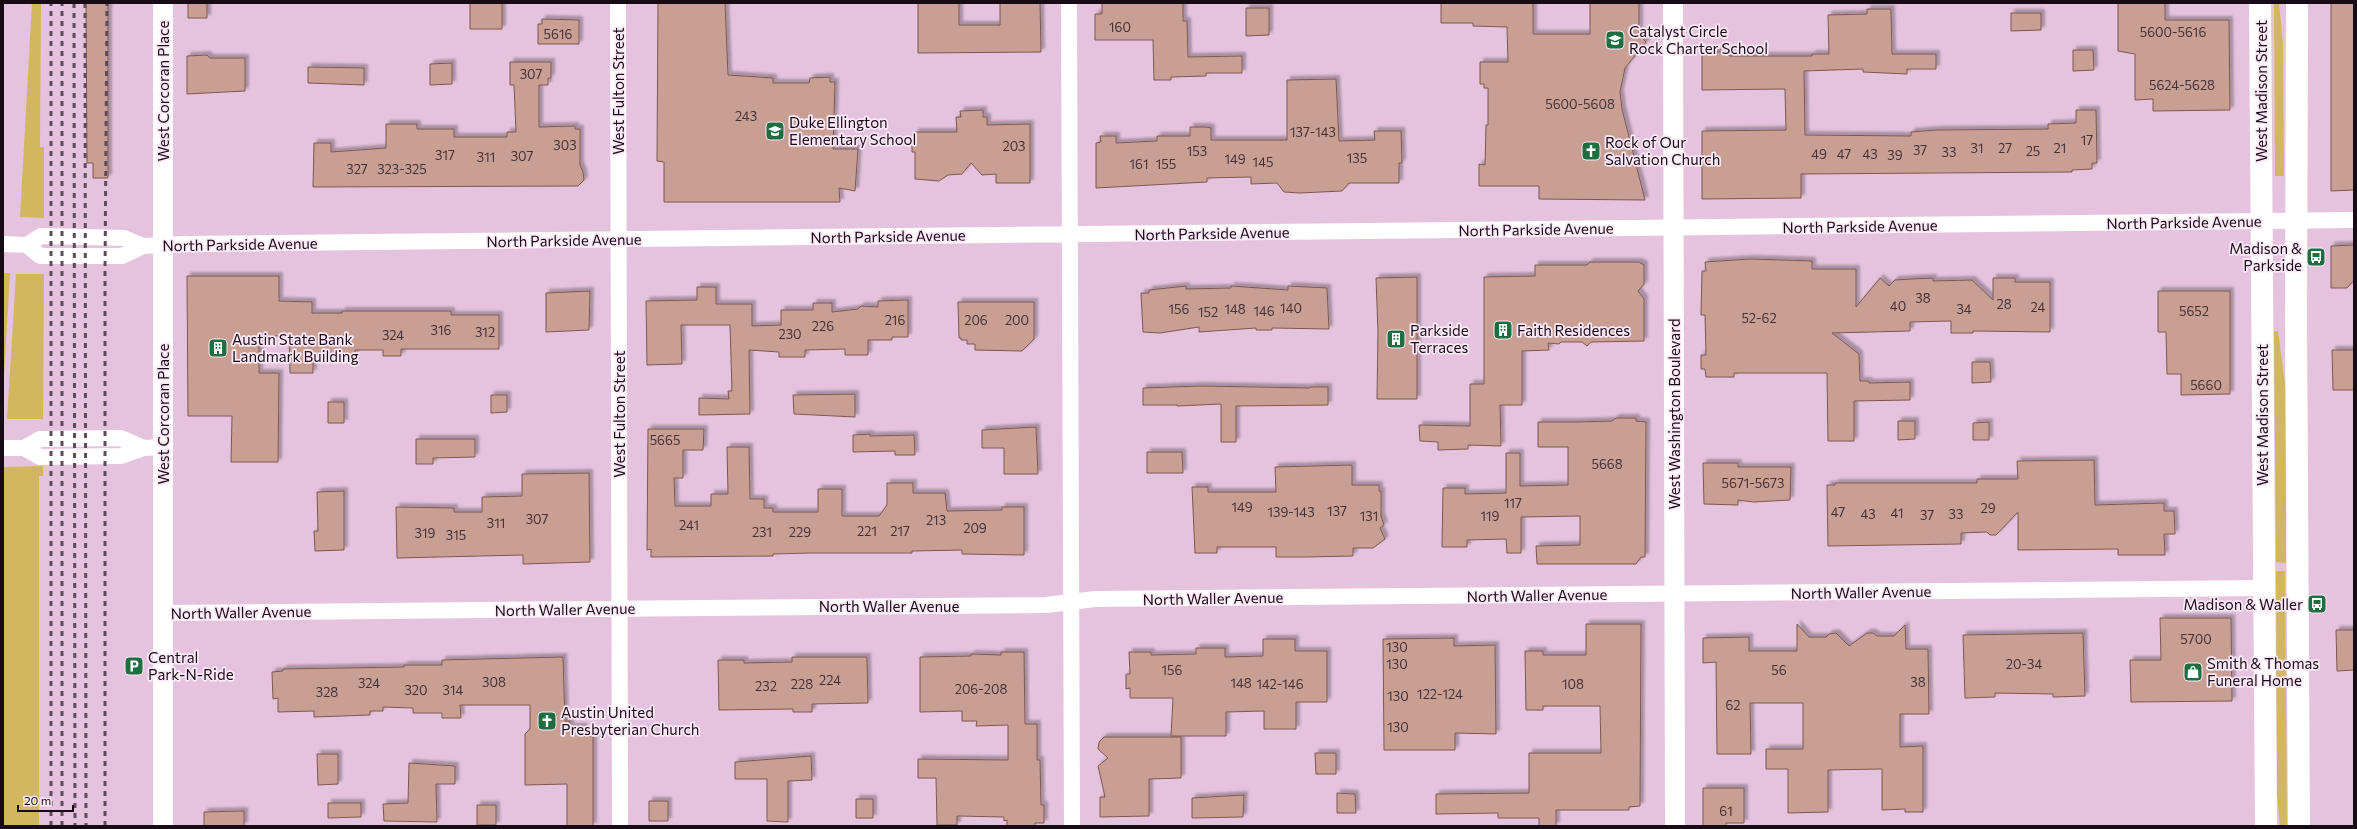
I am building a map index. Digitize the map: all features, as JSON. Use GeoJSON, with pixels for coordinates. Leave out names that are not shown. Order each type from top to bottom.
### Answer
{"type":"FeatureCollection","features":[{"type":"Feature","properties":{"kind":"main road","name":"West Madison Street"},"geometry":{"type":"LineString","coordinates":[[2260,3],[2280,221],[2299,826]]}},
{"type":"Feature","properties":{"kind":"main road","name":"West Madison Street"},"geometry":{"type":"LineString","coordinates":[[2266,826],[2264,588],[2280,221],[2297,3]]}},
{"type":"Feature","properties":{"kind":"street","name":"West Corcoran Place"},"geometry":{"type":"LineString","coordinates":[[163,3],[163,245],[153,448],[162,613],[163,826]]}},
{"type":"Feature","properties":{"kind":"street","name":"West Fulton Street"},"geometry":{"type":"LineString","coordinates":[[618,3],[620,826]]}},
{"type":"Feature","properties":{"kind":"street"},"geometry":{"type":"LineString","coordinates":[[1069,3],[1072,826]]}},
{"type":"Feature","properties":{"kind":"street","name":"West Washington Boulevard"},"geometry":{"type":"LineString","coordinates":[[1673,3],[1675,826]]}},
{"type":"Feature","properties":{"kind":"street","name":"North Parkside Avenue"},"geometry":{"type":"LineString","coordinates":[[3,244],[27,245],[40,256],[122,256],[143,246],[163,245],[2354,220]]}},
{"type":"Feature","properties":{"kind":"street"},"geometry":{"type":"LineString","coordinates":[[3,448],[24,448],[40,457],[121,456],[153,448]]}},
{"type":"Feature","properties":{"kind":"street","name":"North Waller Avenue"},"geometry":{"type":"LineString","coordinates":[[162,613],[1046,605],[1095,599],[2264,588]]}},
{"type":"Feature","properties":{"kind":"shaded area"},"geometry":{"type":"Polygon","coordinates":[[[32,3],[41,3],[40,147],[44,147],[44,218],[20,217],[32,3]]]}},
{"type":"Feature","properties":{"kind":"shaded area"},"geometry":{"type":"Polygon","coordinates":[[[2274,3],[2279,3],[2283,44],[2284,176],[2275,176],[2274,3]]]}},
{"type":"Feature","properties":{"kind":"shaded area"},"geometry":{"type":"Polygon","coordinates":[[[3,273],[10,273],[3,395],[3,273]]]}},
{"type":"Feature","properties":{"kind":"shaded area"},"geometry":{"type":"Polygon","coordinates":[[[16,274],[44,274],[43,419],[7,419],[16,274]]]}},
{"type":"Feature","properties":{"kind":"shaded area"},"geometry":{"type":"Polygon","coordinates":[[[2274,331],[2278,331],[2286,391],[2286,563],[2276,562],[2274,331]]]}},
{"type":"Feature","properties":{"kind":"shaded area"},"geometry":{"type":"Polygon","coordinates":[[[43,466],[43,476],[39,476],[39,826],[3,826],[3,467],[43,466]]]}},
{"type":"Feature","properties":{"kind":"shaded area"},"geometry":{"type":"Polygon","coordinates":[[[2276,571],[2285,571],[2287,826],[2280,826],[2277,795],[2276,571]]]}},
{"type":"Feature","properties":{"kind":"building"},"geometry":{"type":"Polygon","coordinates":[[[86,3],[108,3],[108,178],[93,178],[93,163],[87,163],[86,3]]]}},
{"type":"Feature","properties":{"kind":"building"},"geometry":{"type":"Polygon","coordinates":[[[188,3],[207,3],[207,18],[188,18],[188,3]]]}},
{"type":"Feature","properties":{"kind":"building"},"geometry":{"type":"Polygon","coordinates":[[[470,3],[502,3],[502,29],[470,29],[470,3]]]}},
{"type":"Feature","properties":{"kind":"building"},"geometry":{"type":"Polygon","coordinates":[[[658,3],[725,3],[728,75],[773,78],[773,83],[809,83],[810,78],[830,77],[830,82],[835,82],[833,149],[858,149],[855,191],[839,188],[840,202],[664,202],[664,162],[657,161],[658,3]]]}},
{"type":"Feature","properties":{"kind":"building"},"geometry":{"type":"Polygon","coordinates":[[[918,3],[959,3],[959,25],[1000,25],[1000,3],[1040,3],[1041,52],[918,53],[918,3]]]}},
{"type":"Feature","properties":{"kind":"building"},"geometry":{"type":"Polygon","coordinates":[[[1102,3],[1183,3],[1183,21],[1187,21],[1188,57],[1242,56],[1242,73],[1206,73],[1206,76],[1171,77],[1171,80],[1154,80],[1153,40],[1095,40],[1095,14],[1102,14],[1102,3]]]}},
{"type":"Feature","properties":{"kind":"building"},"geometry":{"type":"Polygon","coordinates":[[[1441,3],[1533,3],[1533,34],[1590,34],[1590,3],[1639,3],[1639,34],[1646,42],[1625,68],[1620,92],[1622,109],[1645,200],[1539,199],[1539,186],[1479,186],[1479,164],[1485,165],[1486,125],[1488,125],[1488,88],[1484,88],[1484,84],[1480,84],[1480,62],[1508,62],[1507,27],[1473,26],[1473,23],[1441,23],[1441,3]]]}},
{"type":"Feature","properties":{"kind":"building"},"geometry":{"type":"Polygon","coordinates":[[[2118,3],[2165,3],[2165,20],[2229,20],[2230,110],[2153,111],[2153,99],[2135,100],[2135,54],[2118,51],[2118,3]]]}},
{"type":"Feature","properties":{"kind":"building"},"geometry":{"type":"Polygon","coordinates":[[[2331,3],[2354,3],[2354,190],[2331,191],[2331,3]]]}},
{"type":"Feature","properties":{"kind":"building"},"geometry":{"type":"Polygon","coordinates":[[[1246,8],[1269,8],[1269,35],[1246,36],[1246,8]]]}},
{"type":"Feature","properties":{"kind":"building"},"geometry":{"type":"Polygon","coordinates":[[[1867,9],[1891,9],[1892,54],[1936,54],[1936,69],[1907,69],[1907,74],[1863,72],[1863,69],[1804,71],[1805,135],[1911,136],[1911,132],[1937,130],[2048,129],[2048,124],[2076,123],[2076,110],[2096,110],[2097,163],[2092,163],[2092,169],[2072,170],[2072,172],[1801,174],[1801,198],[1702,199],[1702,131],[1786,130],[1785,89],[1702,90],[1702,52],[1729,52],[1729,56],[1812,56],[1812,54],[1829,54],[1828,15],[1867,14],[1867,9]]]}},
{"type":"Feature","properties":{"kind":"building"},"geometry":{"type":"Polygon","coordinates":[[[2011,13],[2041,13],[2041,30],[2011,31],[2011,13]]]}},
{"type":"Feature","properties":{"kind":"building"},"geometry":{"type":"Polygon","coordinates":[[[542,19],[579,20],[579,44],[538,44],[538,24],[542,24],[542,19]]]}},
{"type":"Feature","properties":{"kind":"building"},"geometry":{"type":"Polygon","coordinates":[[[2073,50],[2093,50],[2094,70],[2073,71],[2073,50]]]}},
{"type":"Feature","properties":{"kind":"building"},"geometry":{"type":"Polygon","coordinates":[[[207,55],[210,58],[245,58],[245,91],[187,94],[187,56],[207,55]]]}},
{"type":"Feature","properties":{"kind":"building"},"geometry":{"type":"Polygon","coordinates":[[[510,62],[551,62],[551,78],[548,78],[548,85],[539,85],[539,127],[575,126],[575,129],[580,129],[580,165],[584,180],[578,186],[313,187],[314,143],[331,143],[331,152],[386,148],[386,124],[417,124],[417,129],[454,129],[454,137],[507,137],[507,132],[516,132],[514,85],[510,85],[510,62]]]}},
{"type":"Feature","properties":{"kind":"building"},"geometry":{"type":"Polygon","coordinates":[[[452,63],[452,84],[430,85],[430,64],[452,63]]]}},
{"type":"Feature","properties":{"kind":"building"},"geometry":{"type":"Polygon","coordinates":[[[308,67],[364,68],[364,85],[308,83],[308,67]]]}},
{"type":"Feature","properties":{"kind":"building"},"geometry":{"type":"Polygon","coordinates":[[[1336,79],[1339,141],[1375,140],[1374,131],[1401,131],[1402,163],[1399,163],[1399,183],[1349,183],[1342,191],[1300,193],[1284,192],[1277,183],[1251,184],[1251,177],[1207,178],[1207,182],[1096,188],[1096,143],[1101,142],[1100,136],[1116,136],[1116,143],[1157,141],[1157,136],[1190,136],[1190,127],[1206,127],[1211,128],[1211,140],[1287,140],[1287,80],[1336,79]]]}},
{"type":"Feature","properties":{"kind":"building"},"geometry":{"type":"Polygon","coordinates":[[[983,110],[983,117],[987,117],[987,125],[1030,124],[1030,183],[996,183],[996,174],[982,175],[971,163],[962,174],[948,175],[939,181],[915,179],[915,152],[912,152],[912,139],[915,138],[915,132],[957,132],[956,117],[961,117],[960,111],[983,110]]]}},
{"type":"Feature","properties":{"kind":"building"},"geometry":{"type":"Polygon","coordinates":[[[2354,245],[2354,280],[2347,288],[2331,288],[2331,246],[2354,245]]]}},
{"type":"Feature","properties":{"kind":"building"},"geometry":{"type":"Polygon","coordinates":[[[1750,259],[1812,261],[1812,269],[1856,269],[1856,307],[1880,278],[1889,286],[1895,280],[1933,278],[1933,281],[1972,280],[1993,300],[1993,278],[2015,278],[2015,282],[2050,282],[2050,332],[1973,331],[1973,333],[1951,333],[1951,321],[1910,322],[1910,331],[1832,333],[1859,354],[1860,381],[1869,381],[1869,383],[1910,382],[1910,400],[1854,401],[1854,441],[1828,441],[1827,373],[1734,373],[1734,377],[1706,377],[1705,369],[1701,369],[1701,355],[1706,355],[1705,315],[1701,315],[1702,271],[1706,271],[1705,262],[1750,259]]]}},
{"type":"Feature","properties":{"kind":"building"},"geometry":{"type":"Polygon","coordinates":[[[1590,262],[1639,262],[1644,265],[1644,284],[1638,291],[1644,299],[1644,341],[1591,342],[1587,346],[1582,342],[1561,342],[1559,344],[1548,343],[1549,350],[1522,351],[1522,405],[1500,405],[1501,446],[1468,445],[1468,449],[1438,450],[1438,442],[1420,441],[1419,425],[1470,426],[1470,384],[1484,384],[1484,277],[1535,276],[1535,265],[1587,265],[1590,262]]]}},
{"type":"Feature","properties":{"kind":"building"},"geometry":{"type":"Polygon","coordinates":[[[187,276],[279,276],[279,301],[312,302],[312,313],[342,313],[342,311],[451,311],[451,315],[499,315],[499,349],[401,349],[401,356],[383,356],[383,350],[355,350],[355,355],[313,356],[313,373],[290,373],[289,336],[259,336],[259,373],[279,373],[278,462],[231,462],[232,416],[188,416],[187,276]]]}},
{"type":"Feature","properties":{"kind":"building","name":"Parkside Terraces"},"geometry":{"type":"Polygon","coordinates":[[[1417,277],[1417,399],[1377,399],[1378,332],[1376,278],[1417,277]]]}},
{"type":"Feature","properties":{"kind":"building"},"geometry":{"type":"Polygon","coordinates":[[[1186,286],[1186,289],[1231,288],[1231,286],[1288,290],[1288,286],[1327,288],[1329,329],[1272,328],[1272,330],[1256,330],[1256,328],[1199,332],[1199,327],[1160,333],[1143,332],[1141,293],[1149,293],[1149,290],[1186,286]]]}},
{"type":"Feature","properties":{"kind":"building"},"geometry":{"type":"Polygon","coordinates":[[[697,287],[716,287],[716,304],[752,304],[752,326],[781,325],[781,310],[813,310],[813,303],[832,303],[832,312],[858,309],[861,306],[878,307],[878,301],[908,300],[908,337],[892,337],[892,340],[868,340],[868,355],[845,355],[845,349],[805,350],[805,357],[779,357],[779,352],[749,350],[750,414],[699,415],[699,398],[729,399],[728,391],[732,391],[730,325],[681,325],[682,364],[647,365],[646,301],[697,300],[697,287]]]}},
{"type":"Feature","properties":{"kind":"building"},"geometry":{"type":"Polygon","coordinates":[[[590,291],[589,330],[546,332],[546,293],[590,291]]]}},
{"type":"Feature","properties":{"kind":"building"},"geometry":{"type":"Polygon","coordinates":[[[2158,291],[2230,291],[2230,394],[2181,395],[2181,374],[2167,374],[2166,332],[2158,332],[2158,291]]]}},
{"type":"Feature","properties":{"kind":"building"},"geometry":{"type":"Polygon","coordinates":[[[958,302],[1034,302],[1034,339],[1022,351],[975,350],[975,344],[967,344],[967,340],[961,340],[961,338],[959,338],[958,302]]]}},
{"type":"Feature","properties":{"kind":"building"},"geometry":{"type":"Polygon","coordinates":[[[2332,350],[2354,350],[2354,390],[2333,390],[2332,350]]]}},
{"type":"Feature","properties":{"kind":"building"},"geometry":{"type":"Polygon","coordinates":[[[1972,362],[1990,362],[1991,382],[1972,383],[1972,362]]]}},
{"type":"Feature","properties":{"kind":"building"},"geometry":{"type":"Polygon","coordinates":[[[1201,386],[1328,387],[1328,405],[1236,406],[1236,442],[1221,442],[1221,404],[1177,406],[1143,405],[1143,388],[1201,386]]]}},
{"type":"Feature","properties":{"kind":"building"},"geometry":{"type":"Polygon","coordinates":[[[855,394],[855,417],[794,414],[793,395],[855,394]]]}},
{"type":"Feature","properties":{"kind":"building"},"geometry":{"type":"Polygon","coordinates":[[[491,395],[507,395],[507,412],[491,413],[491,395]]]}},
{"type":"Feature","properties":{"kind":"building"},"geometry":{"type":"Polygon","coordinates":[[[328,402],[344,402],[344,423],[328,423],[328,402]]]}},
{"type":"Feature","properties":{"kind":"building"},"geometry":{"type":"Polygon","coordinates":[[[1616,418],[1636,418],[1636,421],[1646,422],[1645,557],[1641,557],[1636,564],[1537,564],[1536,546],[1580,545],[1580,516],[1521,517],[1521,553],[1507,553],[1506,539],[1467,540],[1467,547],[1442,547],[1443,488],[1465,488],[1465,494],[1506,493],[1506,453],[1520,453],[1520,486],[1568,485],[1568,447],[1538,447],[1538,422],[1612,421],[1616,418]]]}},
{"type":"Feature","properties":{"kind":"building"},"geometry":{"type":"Polygon","coordinates":[[[1898,421],[1915,421],[1915,439],[1898,440],[1898,421]]]}},
{"type":"Feature","properties":{"kind":"building"},"geometry":{"type":"Polygon","coordinates":[[[1989,422],[1989,440],[1973,440],[1973,423],[1989,422]]]}},
{"type":"Feature","properties":{"kind":"building"},"geometry":{"type":"Polygon","coordinates":[[[1036,427],[1038,474],[1004,474],[1004,448],[982,448],[982,430],[1036,427]]]}},
{"type":"Feature","properties":{"kind":"building"},"geometry":{"type":"Polygon","coordinates":[[[648,429],[704,429],[703,450],[683,450],[683,478],[674,478],[675,506],[711,506],[711,494],[728,494],[727,447],[749,447],[750,499],[764,499],[764,508],[773,508],[773,512],[818,512],[818,489],[842,489],[842,516],[879,516],[887,505],[887,483],[913,483],[913,493],[945,493],[947,511],[1002,510],[1002,507],[1024,507],[1024,555],[962,554],[962,550],[912,551],[912,553],[811,553],[773,554],[773,556],[651,557],[651,549],[647,550],[648,429]]]}},
{"type":"Feature","properties":{"kind":"building"},"geometry":{"type":"Polygon","coordinates":[[[870,434],[870,436],[914,435],[915,455],[895,455],[895,451],[853,452],[853,435],[870,434]]]}},
{"type":"Feature","properties":{"kind":"building"},"geometry":{"type":"Polygon","coordinates":[[[416,439],[475,439],[475,457],[433,458],[433,464],[416,464],[416,439]]]}},
{"type":"Feature","properties":{"kind":"building"},"geometry":{"type":"Polygon","coordinates":[[[1147,452],[1182,452],[1183,473],[1147,473],[1147,452]]]}},
{"type":"Feature","properties":{"kind":"building"},"geometry":{"type":"Polygon","coordinates":[[[2094,460],[2095,505],[2164,503],[2164,511],[2174,511],[2175,534],[2164,534],[2165,555],[2118,555],[2118,549],[2018,550],[2018,512],[1996,535],[1990,535],[1987,532],[1961,533],[1961,544],[1828,546],[1827,485],[1835,485],[1835,483],[1977,483],[1977,479],[2018,479],[2017,461],[2094,460]]]}},
{"type":"Feature","properties":{"kind":"building"},"geometry":{"type":"Polygon","coordinates":[[[1703,463],[1738,463],[1738,467],[1791,467],[1790,500],[1754,502],[1738,500],[1738,505],[1704,504],[1703,463]]]}},
{"type":"Feature","properties":{"kind":"building"},"geometry":{"type":"Polygon","coordinates":[[[1352,465],[1352,485],[1379,485],[1379,491],[1381,491],[1381,516],[1384,525],[1380,528],[1385,539],[1373,548],[1353,548],[1353,556],[1276,557],[1276,547],[1217,547],[1217,553],[1195,553],[1192,487],[1208,487],[1208,492],[1276,492],[1275,467],[1352,465]]]}},
{"type":"Feature","properties":{"kind":"building"},"geometry":{"type":"Polygon","coordinates":[[[589,473],[590,562],[523,564],[523,555],[397,558],[396,507],[454,508],[454,512],[482,512],[482,497],[522,496],[522,474],[589,473]]]}},
{"type":"Feature","properties":{"kind":"building"},"geometry":{"type":"Polygon","coordinates":[[[344,491],[344,550],[315,551],[314,531],[318,531],[317,492],[344,491]]]}},
{"type":"Feature","properties":{"kind":"building"},"geometry":{"type":"Polygon","coordinates":[[[2160,618],[2231,618],[2232,701],[2131,702],[2130,660],[2161,660],[2160,618]]]}},
{"type":"Feature","properties":{"kind":"building"},"geometry":{"type":"Polygon","coordinates":[[[1586,624],[1641,624],[1640,806],[1629,807],[1629,810],[1556,810],[1556,826],[1539,826],[1539,818],[1498,818],[1498,813],[1436,814],[1436,794],[1529,793],[1529,753],[1601,753],[1600,706],[1543,706],[1543,710],[1526,710],[1525,651],[1543,651],[1543,655],[1586,655],[1586,624]]]}},
{"type":"Feature","properties":{"kind":"building"},"geometry":{"type":"Polygon","coordinates":[[[1797,624],[1809,637],[1826,637],[1829,634],[1836,633],[1849,646],[1867,633],[1873,633],[1877,636],[1894,636],[1905,625],[1906,649],[1928,649],[1929,714],[1900,714],[1900,747],[1923,746],[1923,812],[1905,812],[1905,809],[1882,810],[1882,769],[1828,770],[1828,812],[1788,813],[1788,769],[1766,769],[1766,749],[1803,749],[1803,703],[1750,703],[1751,754],[1717,754],[1716,662],[1703,663],[1703,638],[1749,637],[1749,651],[1797,651],[1797,624]]]}},
{"type":"Feature","properties":{"kind":"building"},"geometry":{"type":"Polygon","coordinates":[[[2336,630],[2354,630],[2354,670],[2337,671],[2336,630]]]}},
{"type":"Feature","properties":{"kind":"building"},"geometry":{"type":"Polygon","coordinates":[[[2083,633],[2085,696],[2053,697],[2053,694],[1995,693],[1995,697],[1965,698],[1963,635],[2083,633]]]}},
{"type":"Feature","properties":{"kind":"building"},"geometry":{"type":"Polygon","coordinates":[[[1454,638],[1454,646],[1495,645],[1496,734],[1455,733],[1455,750],[1384,750],[1383,639],[1454,638]]]}},
{"type":"Feature","properties":{"kind":"building"},"geometry":{"type":"Polygon","coordinates":[[[1263,639],[1295,639],[1295,651],[1327,651],[1327,702],[1296,702],[1296,729],[1264,729],[1264,711],[1226,712],[1226,736],[1171,736],[1173,698],[1130,698],[1130,688],[1126,689],[1126,674],[1130,674],[1129,652],[1151,652],[1151,655],[1196,654],[1196,648],[1225,648],[1225,657],[1263,656],[1263,639]]]}},
{"type":"Feature","properties":{"kind":"building"},"geometry":{"type":"Polygon","coordinates":[[[1001,652],[1024,652],[1025,724],[1037,724],[1037,760],[1040,760],[1041,805],[1044,805],[1044,823],[1035,823],[1035,826],[1007,826],[1007,820],[1004,821],[1004,817],[957,816],[957,825],[937,825],[936,778],[918,778],[918,759],[1008,760],[1008,725],[976,726],[977,721],[962,721],[962,711],[920,712],[920,657],[971,656],[971,654],[1001,655],[1001,652]]]}},
{"type":"Feature","properties":{"kind":"building"},"geometry":{"type":"Polygon","coordinates":[[[563,657],[565,721],[570,721],[570,727],[584,727],[584,736],[593,736],[593,826],[567,826],[567,784],[525,785],[525,734],[530,729],[530,705],[460,705],[461,718],[442,718],[442,713],[413,713],[413,708],[383,707],[383,711],[370,711],[370,715],[314,717],[314,711],[278,712],[278,698],[273,699],[272,672],[283,671],[283,669],[404,667],[404,665],[442,665],[442,660],[563,657]]]}},
{"type":"Feature","properties":{"kind":"building"},"geometry":{"type":"Polygon","coordinates":[[[792,657],[867,657],[868,703],[812,704],[812,712],[793,712],[793,709],[719,710],[718,660],[744,660],[744,663],[792,662],[792,657]]]}},
{"type":"Feature","properties":{"kind":"building"},"geometry":{"type":"Polygon","coordinates":[[[1104,737],[1181,737],[1181,778],[1149,779],[1149,816],[1100,817],[1100,797],[1105,797],[1098,766],[1108,758],[1098,749],[1099,742],[1104,737]]]}},
{"type":"Feature","properties":{"kind":"building"},"geometry":{"type":"Polygon","coordinates":[[[1315,753],[1336,753],[1336,774],[1316,774],[1315,753]]]}},
{"type":"Feature","properties":{"kind":"building"},"geometry":{"type":"Polygon","coordinates":[[[317,754],[338,754],[338,784],[318,785],[317,754]]]}},
{"type":"Feature","properties":{"kind":"building"},"geometry":{"type":"Polygon","coordinates":[[[811,756],[812,780],[788,781],[788,822],[767,821],[767,779],[735,779],[735,762],[811,756]]]}},
{"type":"Feature","properties":{"kind":"building"},"geometry":{"type":"Polygon","coordinates":[[[409,763],[455,766],[455,784],[436,784],[437,822],[384,821],[383,804],[408,803],[409,763]]]}},
{"type":"Feature","properties":{"kind":"building"},"geometry":{"type":"Polygon","coordinates":[[[1703,788],[1744,788],[1744,823],[1726,823],[1726,826],[1703,826],[1703,788]]]}},
{"type":"Feature","properties":{"kind":"building"},"geometry":{"type":"Polygon","coordinates":[[[1337,793],[1355,794],[1356,813],[1337,813],[1337,793]]]}},
{"type":"Feature","properties":{"kind":"building"},"geometry":{"type":"Polygon","coordinates":[[[1244,795],[1243,817],[1192,818],[1192,798],[1244,795]]]}},
{"type":"Feature","properties":{"kind":"building"},"geometry":{"type":"Polygon","coordinates":[[[856,799],[873,799],[873,818],[856,818],[856,799]]]}},
{"type":"Feature","properties":{"kind":"building"},"geometry":{"type":"Polygon","coordinates":[[[649,801],[668,801],[668,821],[649,821],[649,801]]]}},
{"type":"Feature","properties":{"kind":"building"},"geometry":{"type":"Polygon","coordinates":[[[328,803],[361,803],[361,817],[328,818],[328,803]]]}},
{"type":"Feature","properties":{"kind":"building"},"geometry":{"type":"Polygon","coordinates":[[[477,805],[496,805],[496,825],[477,825],[477,805]]]}},
{"type":"Feature","properties":{"kind":"building"},"geometry":{"type":"Polygon","coordinates":[[[244,811],[244,826],[204,826],[204,812],[244,811]]]}},
{"type":"Feature","properties":{"kind":"railway"},"geometry":{"type":"LineString","coordinates":[[51,3],[51,826]]}},
{"type":"Feature","properties":{"kind":"railway"},"geometry":{"type":"LineString","coordinates":[[62,3],[62,826]]}},
{"type":"Feature","properties":{"kind":"railway"},"geometry":{"type":"LineString","coordinates":[[74,3],[75,826]]}},
{"type":"Feature","properties":{"kind":"railway"},"geometry":{"type":"LineString","coordinates":[[85,3],[86,826]]}},
{"type":"Feature","properties":{"kind":"railway"},"geometry":{"type":"LineString","coordinates":[[105,826],[105,274],[107,3]]}},
{"type":"Feature","properties":{"kind":"place","name":"Catalyst Circle Rock Charter School"},"geometry":{"type":"Point","coordinates":[1615,40]}},
{"type":"Feature","properties":{"kind":"place","name":"Duke Ellington Elementary School"},"geometry":{"type":"Point","coordinates":[775,131]}},
{"type":"Feature","properties":{"kind":"place","name":"Rock of Our Salvation Church"},"geometry":{"type":"Point","coordinates":[1591,151]}},
{"type":"Feature","properties":{"kind":"place","name":"Madison & Parkside"},"geometry":{"type":"Point","coordinates":[2316,257]}},
{"type":"Feature","properties":{"kind":"place","name":"Faith Residences"},"geometry":{"type":"Point","coordinates":[1503,330]}},
{"type":"Feature","properties":{"kind":"place","name":"Parkside Terraces"},"geometry":{"type":"Point","coordinates":[1396,339]}},
{"type":"Feature","properties":{"kind":"place","name":"Austin State Bank Landmark Building"},"geometry":{"type":"Point","coordinates":[218,348]}},
{"type":"Feature","properties":{"kind":"place","name":"Madison & Waller"},"geometry":{"type":"Point","coordinates":[2317,604]}},
{"type":"Feature","properties":{"kind":"place","name":"Central Park-N-Ride"},"geometry":{"type":"Point","coordinates":[134,666]}},
{"type":"Feature","properties":{"kind":"place","name":"Smith & Thomas Funeral Home"},"geometry":{"type":"Point","coordinates":[2193,672]}},
{"type":"Feature","properties":{"kind":"place","name":"Austin United Presbyterian Church"},"geometry":{"type":"Point","coordinates":[547,721]}}]}
